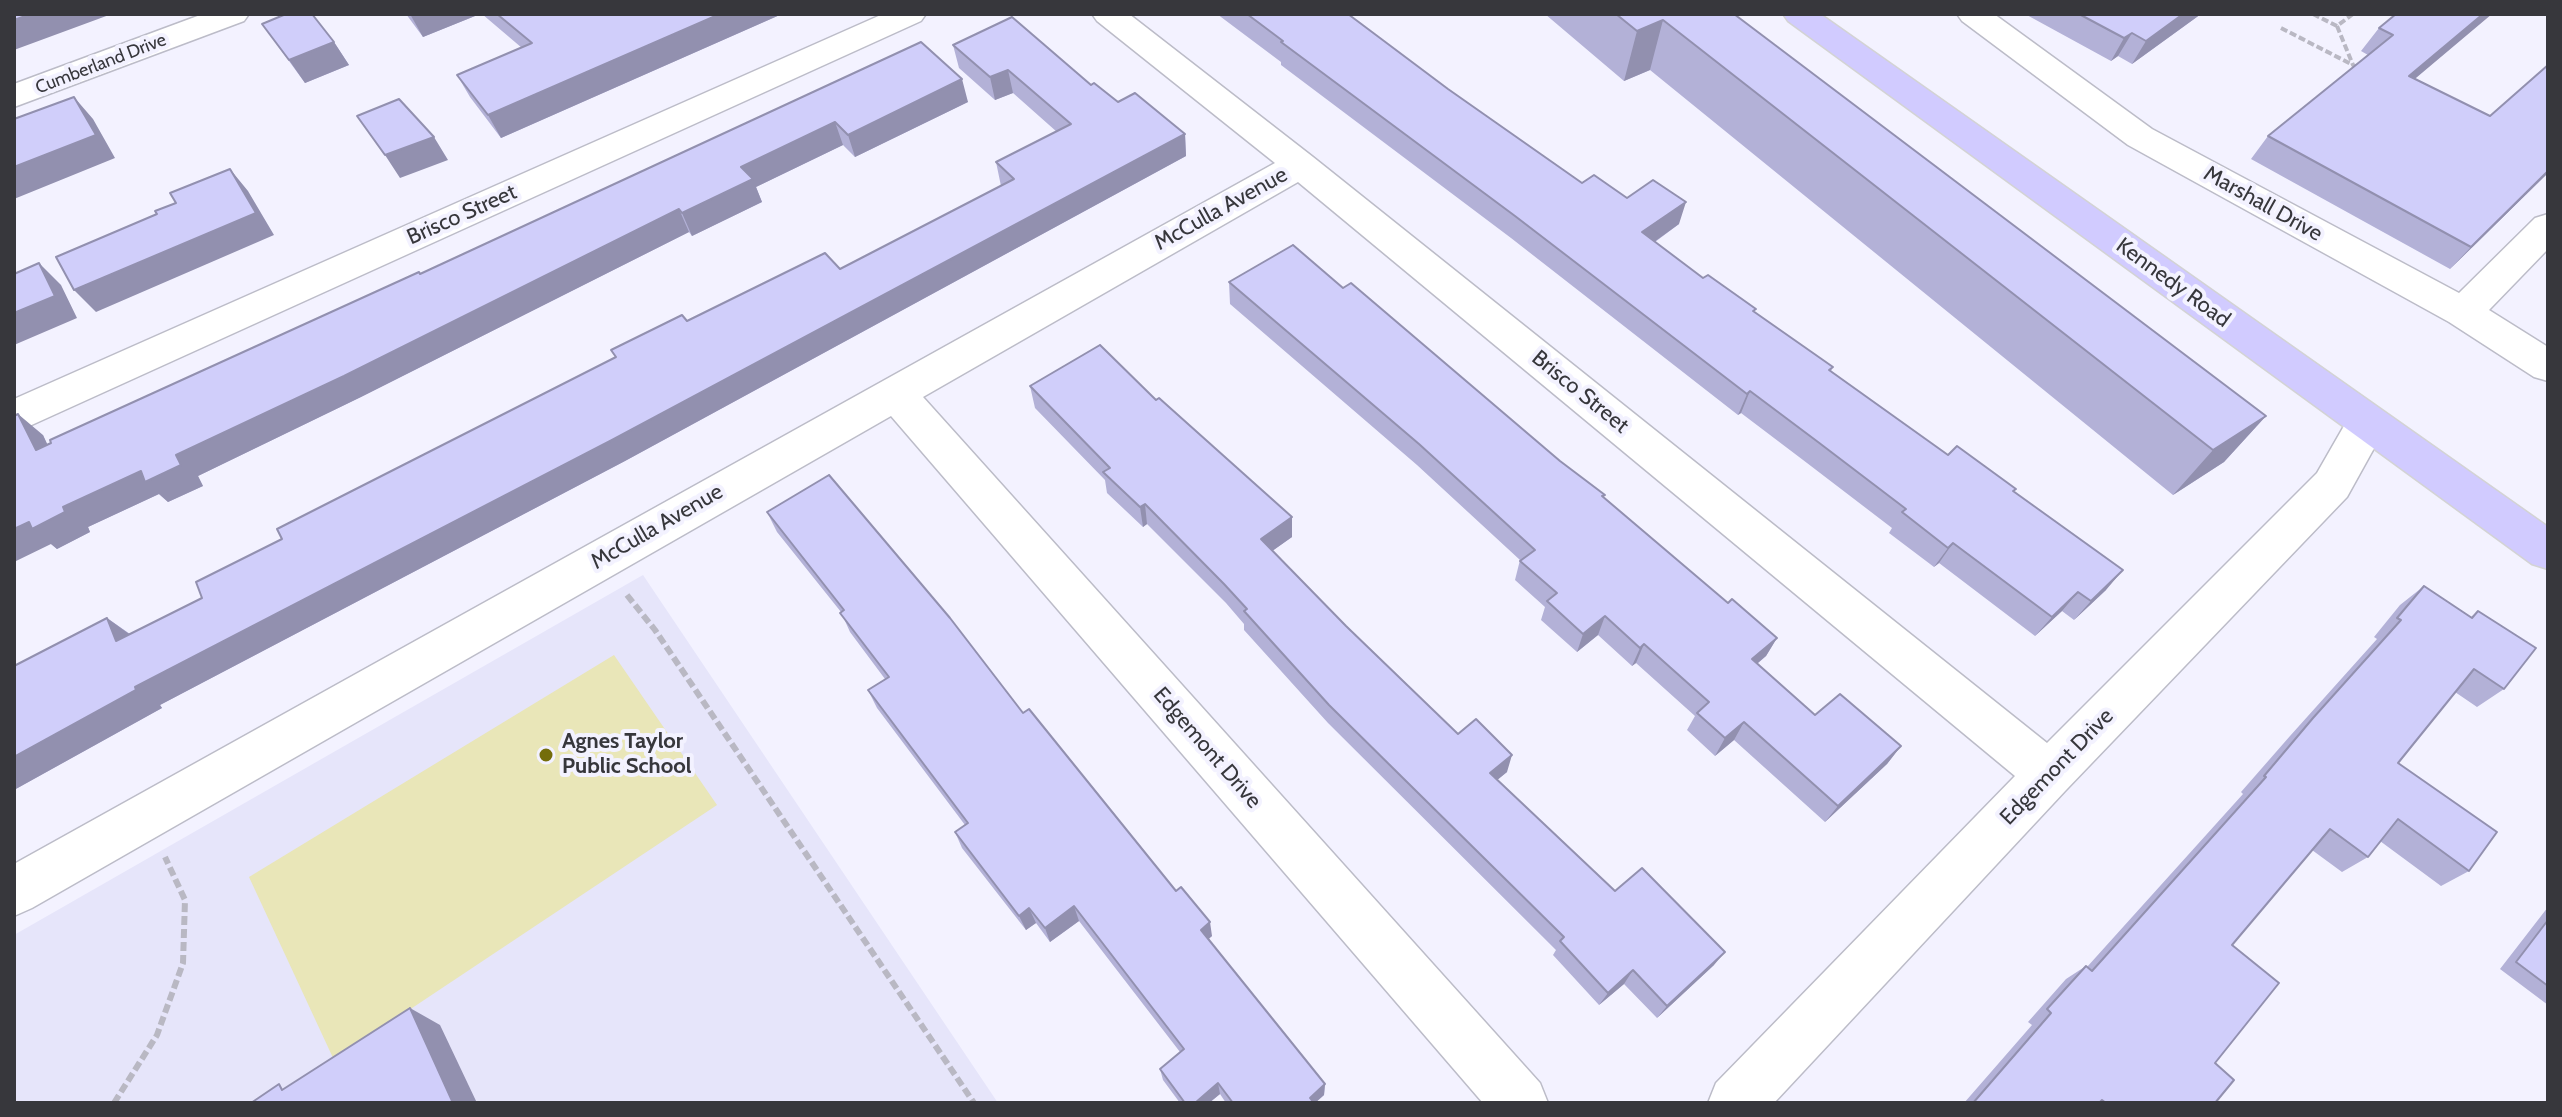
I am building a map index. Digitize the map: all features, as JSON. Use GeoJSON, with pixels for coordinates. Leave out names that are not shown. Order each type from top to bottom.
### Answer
{"type":"FeatureCollection","features":[{"type":"Feature","properties":{"kind":"main road","name":"Kennedy Road"},"geometry":{"type":"LineString","coordinates":[[1799,14],[2548,551]]}},
{"type":"Feature","properties":{"kind":"street","name":"Cumberland Drive"},"geometry":{"type":"LineString","coordinates":[[14,96],[233,14]]}},
{"type":"Feature","properties":{"kind":"street","name":"Brisco Street"},"geometry":{"type":"LineString","coordinates":[[14,417],[910,14]]}},
{"type":"Feature","properties":{"kind":"street","name":"Brisco Street"},"geometry":{"type":"LineString","coordinates":[[1108,14],[1300,165],[2049,774]]}},
{"type":"Feature","properties":{"kind":"street","name":"Marshall Drive"},"geometry":{"type":"LineString","coordinates":[[1973,14],[2140,137],[2463,312],[2548,366]]}},
{"type":"Feature","properties":{"kind":"street","name":"McCulla Avenue"},"geometry":{"type":"LineString","coordinates":[[14,891],[1300,165]]}},
{"type":"Feature","properties":{"kind":"street"},"geometry":{"type":"LineString","coordinates":[[2463,312],[2548,227]]}},
{"type":"Feature","properties":{"kind":"street","name":"Edgemont Drive"},"geometry":{"type":"LineString","coordinates":[[894,392],[1520,1103]]}},
{"type":"Feature","properties":{"kind":"street","name":"Edgemont Drive"},"geometry":{"type":"LineString","coordinates":[[1736,1103],[2049,774],[2332,485],[2367,423]]}},
{"type":"Feature","properties":{"kind":"path"},"geometry":{"type":"LineString","coordinates":[[2313,14],[2337,26],[2353,65]]}},
{"type":"Feature","properties":{"kind":"path"},"geometry":{"type":"LineString","coordinates":[[2337,26],[2353,14]]}},
{"type":"Feature","properties":{"kind":"path"},"geometry":{"type":"LineString","coordinates":[[2281,28],[2367,72]]}},
{"type":"Feature","properties":{"kind":"path"},"geometry":{"type":"LineString","coordinates":[[599,559],[655,630],[974,1103]]}},
{"type":"Feature","properties":{"kind":"path"},"geometry":{"type":"LineString","coordinates":[[114,1103],[157,1035],[183,963],[185,900],[146,816]]}},
{"type":"Feature","properties":{"kind":"shaded area","name":"Agnes Taylor Public School"},"geometry":{"type":"Polygon","coordinates":[[[643,575],[998,1103],[14,1103],[14,935],[643,575]]]}},
{"type":"Feature","properties":{"kind":"shaded area"},"geometry":{"type":"Polygon","coordinates":[[[614,655],[717,805],[334,1060],[249,877],[614,655]]]}},
{"type":"Feature","properties":{"kind":"building"},"geometry":{"type":"Polygon","coordinates":[[[14,14],[31,14],[14,20],[14,14]]]}},
{"type":"Feature","properties":{"kind":"building"},"geometry":{"type":"Polygon","coordinates":[[[286,14],[312,14],[334,42],[289,60],[262,24],[286,14]]]}},
{"type":"Feature","properties":{"kind":"building"},"geometry":{"type":"Polygon","coordinates":[[[497,14],[720,14],[488,115],[457,75],[532,43],[497,14]]]}},
{"type":"Feature","properties":{"kind":"building"},"geometry":{"type":"Polygon","coordinates":[[[1247,14],[1348,14],[1582,183],[1594,175],[1627,198],[1653,180],[1686,202],[1642,232],[1703,278],[1708,275],[1756,309],[1753,311],[1833,367],[1829,370],[1948,455],[1957,446],[2016,489],[2013,491],[2123,570],[2091,601],[2078,592],[2052,617],[1953,543],[1948,548],[1902,512],[1906,509],[1750,391],[1747,394],[1247,14]]]}},
{"type":"Feature","properties":{"kind":"building"},"geometry":{"type":"Polygon","coordinates":[[[1616,14],[1734,14],[2266,416],[2213,450],[1663,20],[1637,31],[1616,14]]]}},
{"type":"Feature","properties":{"kind":"building"},"geometry":{"type":"Polygon","coordinates":[[[2079,14],[2183,14],[2146,41],[2132,33],[2124,38],[2079,14]]]}},
{"type":"Feature","properties":{"kind":"building"},"geometry":{"type":"Polygon","coordinates":[[[2396,14],[2483,14],[2409,76],[2490,116],[2548,65],[2548,171],[2471,247],[2268,136],[2393,35],[2379,28],[2396,14]]]}},
{"type":"Feature","properties":{"kind":"building"},"geometry":{"type":"Polygon","coordinates":[[[1012,17],[1091,85],[1094,83],[1118,102],[1135,93],[1185,134],[612,440],[135,687],[136,690],[14,757],[14,666],[107,618],[116,641],[202,598],[196,582],[282,539],[277,529],[616,357],[611,350],[682,315],[687,321],[825,253],[840,269],[1014,179],[996,162],[1071,124],[1008,70],[990,77],[953,45],[1012,17]]]}},
{"type":"Feature","properties":{"kind":"building"},"geometry":{"type":"Polygon","coordinates":[[[921,42],[962,79],[848,135],[835,122],[741,167],[753,179],[682,213],[679,209],[344,376],[176,455],[181,465],[145,482],[141,471],[63,507],[65,512],[32,529],[29,522],[14,529],[14,416],[18,414],[36,450],[51,443],[50,440],[420,274],[921,42]]]}},
{"type":"Feature","properties":{"kind":"building"},"geometry":{"type":"Polygon","coordinates":[[[74,97],[96,135],[14,167],[14,119],[74,97]]]}},
{"type":"Feature","properties":{"kind":"building"},"geometry":{"type":"Polygon","coordinates":[[[399,99],[434,137],[385,155],[357,116],[399,99]]]}},
{"type":"Feature","properties":{"kind":"building"},"geometry":{"type":"Polygon","coordinates":[[[230,169],[256,213],[74,290],[56,257],[157,214],[155,211],[176,203],[170,193],[230,169]]]}},
{"type":"Feature","properties":{"kind":"building"},"geometry":{"type":"Polygon","coordinates":[[[1293,245],[1343,288],[1351,283],[1560,461],[1605,495],[1602,496],[1728,603],[1732,599],[1777,638],[1752,659],[1815,715],[1840,694],[1901,746],[1838,806],[1744,722],[1725,738],[1697,713],[1709,702],[1644,644],[1640,648],[1605,616],[1583,634],[1547,601],[1557,593],[1520,561],[1535,550],[1419,444],[1229,282],[1293,245]]]}},
{"type":"Feature","properties":{"kind":"building"},"geometry":{"type":"Polygon","coordinates":[[[39,263],[55,296],[14,313],[14,274],[39,263]]]}},
{"type":"Feature","properties":{"kind":"building"},"geometry":{"type":"Polygon","coordinates":[[[1100,345],[1156,400],[1159,398],[1292,517],[1261,539],[1346,626],[1458,734],[1476,719],[1512,755],[1490,773],[1615,891],[1642,868],[1725,952],[1667,1006],[1633,970],[1608,993],[1560,941],[1564,937],[1329,705],[1244,611],[1247,609],[1145,504],[1140,507],[1103,472],[1110,468],[1030,386],[1100,345]]]}},
{"type":"Feature","properties":{"kind":"building"},"geometry":{"type":"Polygon","coordinates":[[[829,475],[950,618],[1023,713],[1029,709],[1176,891],[1181,887],[1210,922],[1201,930],[1325,1084],[1310,1098],[1314,1103],[1233,1103],[1218,1083],[1195,1103],[1185,1103],[1160,1069],[1184,1049],[1074,906],[1045,928],[1029,908],[1019,916],[955,832],[968,823],[868,690],[889,677],[840,613],[844,610],[767,512],[829,475]]]}},
{"type":"Feature","properties":{"kind":"building"},"geometry":{"type":"Polygon","coordinates":[[[2424,586],[2472,618],[2478,611],[2536,648],[2504,689],[2474,669],[2398,763],[2497,832],[2469,871],[2398,819],[2368,857],[2330,829],[2232,945],[2279,983],[2215,1063],[2234,1080],[2215,1103],[2106,1103],[2102,1100],[2099,1103],[1973,1103],[2051,1013],[2047,1009],[2086,966],[2092,971],[2266,777],[2313,718],[2401,620],[2397,618],[2424,586]]]}},
{"type":"Feature","properties":{"kind":"building"},"geometry":{"type":"Polygon","coordinates":[[[2548,920],[2548,986],[2516,962],[2548,920]]]}},
{"type":"Feature","properties":{"kind":"building"},"geometry":{"type":"Polygon","coordinates":[[[410,1008],[453,1103],[251,1103],[279,1084],[282,1090],[410,1008]]]}},
{"type":"Feature","properties":{"kind":"place","name":"Agnes Taylor Public School"},"geometry":{"type":"Point","coordinates":[546,755]}}]}
